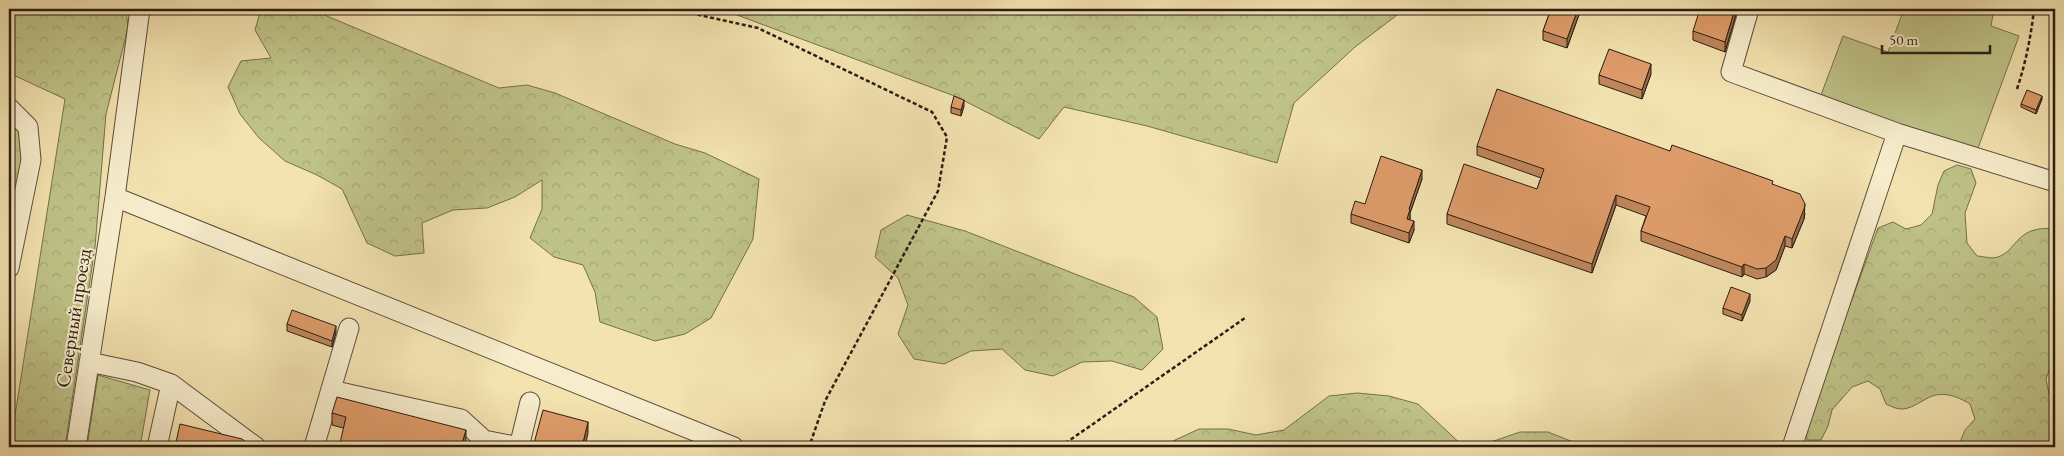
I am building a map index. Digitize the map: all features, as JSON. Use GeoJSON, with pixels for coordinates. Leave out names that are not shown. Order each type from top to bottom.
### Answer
{"type":"FeatureCollection","features":[{"type":"Feature","properties":{"kind":"street","name":"Северный проезд"},"geometry":{"type":"LineString","coordinates":[[76,447],[115,197],[140,9]]}},
{"type":"Feature","properties":{"kind":"street"},"geometry":{"type":"LineString","coordinates":[[1749,9],[1731,72],[1897,133],[1995,159],[2055,182]]}},
{"type":"Feature","properties":{"kind":"street"},"geometry":{"type":"LineString","coordinates":[[9,108],[28,127],[31,160],[9,268]]}},
{"type":"Feature","properties":{"kind":"street"},"geometry":{"type":"LineString","coordinates":[[1792,447],[1897,133]]}},
{"type":"Feature","properties":{"kind":"street"},"geometry":{"type":"LineString","coordinates":[[115,197],[734,447]]}},
{"type":"Feature","properties":{"kind":"street"},"geometry":{"type":"LineString","coordinates":[[314,447],[349,328]]}},
{"type":"Feature","properties":{"kind":"street"},"geometry":{"type":"LineString","coordinates":[[89,362],[137,372],[171,384],[256,447]]}},
{"type":"Feature","properties":{"kind":"street"},"geometry":{"type":"LineString","coordinates":[[157,447],[171,384]]}},
{"type":"Feature","properties":{"kind":"street"},"geometry":{"type":"LineString","coordinates":[[331,390],[461,419],[484,440],[519,447],[530,402]]}},
{"type":"Feature","properties":{"kind":"path"},"geometry":{"type":"LineString","coordinates":[[672,9],[758,28],[932,112],[947,138],[938,191],[825,401],[809,447]]}},
{"type":"Feature","properties":{"kind":"path"},"geometry":{"type":"LineString","coordinates":[[2017,88],[2029,44],[2034,9]]}},
{"type":"Feature","properties":{"kind":"path"},"geometry":{"type":"LineString","coordinates":[[1060,447],[1245,318]]}},
{"type":"Feature","properties":{"kind":"green space"},"geometry":{"type":"Polygon","coordinates":[[[9,9],[126,9],[128,28],[106,114],[95,247],[65,447],[10,447],[65,99],[9,73],[9,9]]]}},
{"type":"Feature","properties":{"kind":"green space"},"geometry":{"type":"Polygon","coordinates":[[[261,9],[310,9],[499,88],[527,85],[555,93],[675,144],[705,153],[759,179],[753,239],[711,318],[685,334],[655,341],[600,322],[595,292],[583,265],[554,257],[530,238],[542,209],[542,180],[515,197],[487,208],[453,210],[422,223],[424,253],[395,256],[367,243],[342,189],[317,175],[285,161],[259,138],[240,114],[228,87],[241,61],[271,58],[255,30],[261,9]]]}},
{"type":"Feature","properties":{"kind":"green space"},"geometry":{"type":"Polygon","coordinates":[[[721,9],[1405,9],[1355,47],[1294,103],[1277,163],[1147,126],[1064,107],[1039,139],[957,97],[721,9]]]}},
{"type":"Feature","properties":{"kind":"green space"},"geometry":{"type":"Polygon","coordinates":[[[1904,9],[1994,9],[1991,26],[2019,36],[1978,148],[1905,126],[1821,95],[1843,36],[1888,52],[1904,9]]]}},
{"type":"Feature","properties":{"kind":"green space"},"geometry":{"type":"Polygon","coordinates":[[[9,118],[37,137],[9,240],[9,118]]]}},
{"type":"Feature","properties":{"kind":"green space"},"geometry":{"type":"Polygon","coordinates":[[[1957,165],[1971,169],[1976,183],[1965,213],[1967,243],[1977,256],[1993,258],[2001,256],[2031,231],[2055,229],[2055,353],[2046,379],[2049,394],[2055,396],[2055,447],[1958,447],[1965,430],[1975,419],[1970,404],[1949,395],[1937,395],[1914,406],[1901,409],[1886,404],[1880,389],[1868,381],[1852,387],[1832,410],[1828,426],[1821,440],[1807,440],[1806,426],[1878,228],[1893,222],[1906,229],[1921,225],[1932,214],[1938,185],[1944,171],[1957,165]]]}},
{"type":"Feature","properties":{"kind":"green space"},"geometry":{"type":"Polygon","coordinates":[[[907,215],[965,231],[1134,297],[1157,317],[1163,349],[1142,370],[1112,361],[1082,362],[1053,376],[1025,370],[1002,349],[971,351],[944,364],[914,359],[898,334],[908,305],[898,278],[875,257],[881,230],[907,215]]]}},
{"type":"Feature","properties":{"kind":"green space"},"geometry":{"type":"Polygon","coordinates":[[[98,375],[150,390],[140,447],[87,447],[98,375]]]}},
{"type":"Feature","properties":{"kind":"green space"},"geometry":{"type":"Polygon","coordinates":[[[1357,393],[1389,396],[1418,404],[1464,447],[1345,447],[1340,445],[1336,447],[1172,447],[1173,441],[1199,429],[1228,429],[1256,435],[1284,430],[1329,396],[1357,393]]]}},
{"type":"Feature","properties":{"kind":"green space"},"geometry":{"type":"Polygon","coordinates":[[[1520,432],[1548,432],[1586,447],[1464,447],[1494,441],[1520,432]]]}},
{"type":"Feature","properties":{"kind":"building"},"geometry":{"type":"Polygon","coordinates":[[[1551,9],[1578,9],[1567,39],[1543,31],[1551,9]]]}},
{"type":"Feature","properties":{"kind":"building"},"geometry":{"type":"Polygon","coordinates":[[[1700,9],[1735,9],[1725,42],[1693,31],[1700,9]]]}},
{"type":"Feature","properties":{"kind":"building"},"geometry":{"type":"Polygon","coordinates":[[[1609,49],[1651,64],[1642,90],[1599,75],[1609,49]]]}},
{"type":"Feature","properties":{"kind":"building"},"geometry":{"type":"Polygon","coordinates":[[[1497,89],[1670,151],[1672,145],[1773,181],[1772,184],[1800,194],[1805,204],[1792,239],[1785,236],[1776,260],[1766,268],[1757,269],[1744,264],[1742,267],[1641,231],[1650,207],[1616,195],[1592,264],[1447,214],[1464,164],[1537,189],[1544,169],[1477,146],[1497,89]]]}},
{"type":"Feature","properties":{"kind":"building"},"geometry":{"type":"Polygon","coordinates":[[[2027,90],[2042,96],[2036,110],[2021,104],[2027,90]]]}},
{"type":"Feature","properties":{"kind":"building"},"geometry":{"type":"Polygon","coordinates":[[[954,96],[964,100],[961,110],[951,107],[954,96]]]}},
{"type":"Feature","properties":{"kind":"building"},"geometry":{"type":"Polygon","coordinates":[[[1381,156],[1422,170],[1409,209],[1407,219],[1414,221],[1409,233],[1351,214],[1355,201],[1365,204],[1381,156]]]}},
{"type":"Feature","properties":{"kind":"building"},"geometry":{"type":"Polygon","coordinates":[[[1731,287],[1750,294],[1742,315],[1723,308],[1731,287]]]}},
{"type":"Feature","properties":{"kind":"building"},"geometry":{"type":"Polygon","coordinates":[[[292,310],[336,326],[332,341],[287,324],[292,310]]]}},
{"type":"Feature","properties":{"kind":"building"},"geometry":{"type":"Polygon","coordinates":[[[337,397],[466,430],[461,447],[339,447],[346,417],[332,413],[337,397]]]}},
{"type":"Feature","properties":{"kind":"building"},"geometry":{"type":"Polygon","coordinates":[[[543,410],[588,422],[582,447],[533,447],[543,410]]]}},
{"type":"Feature","properties":{"kind":"building"},"geometry":{"type":"Polygon","coordinates":[[[180,424],[242,439],[250,447],[175,447],[180,424]]]}}]}
